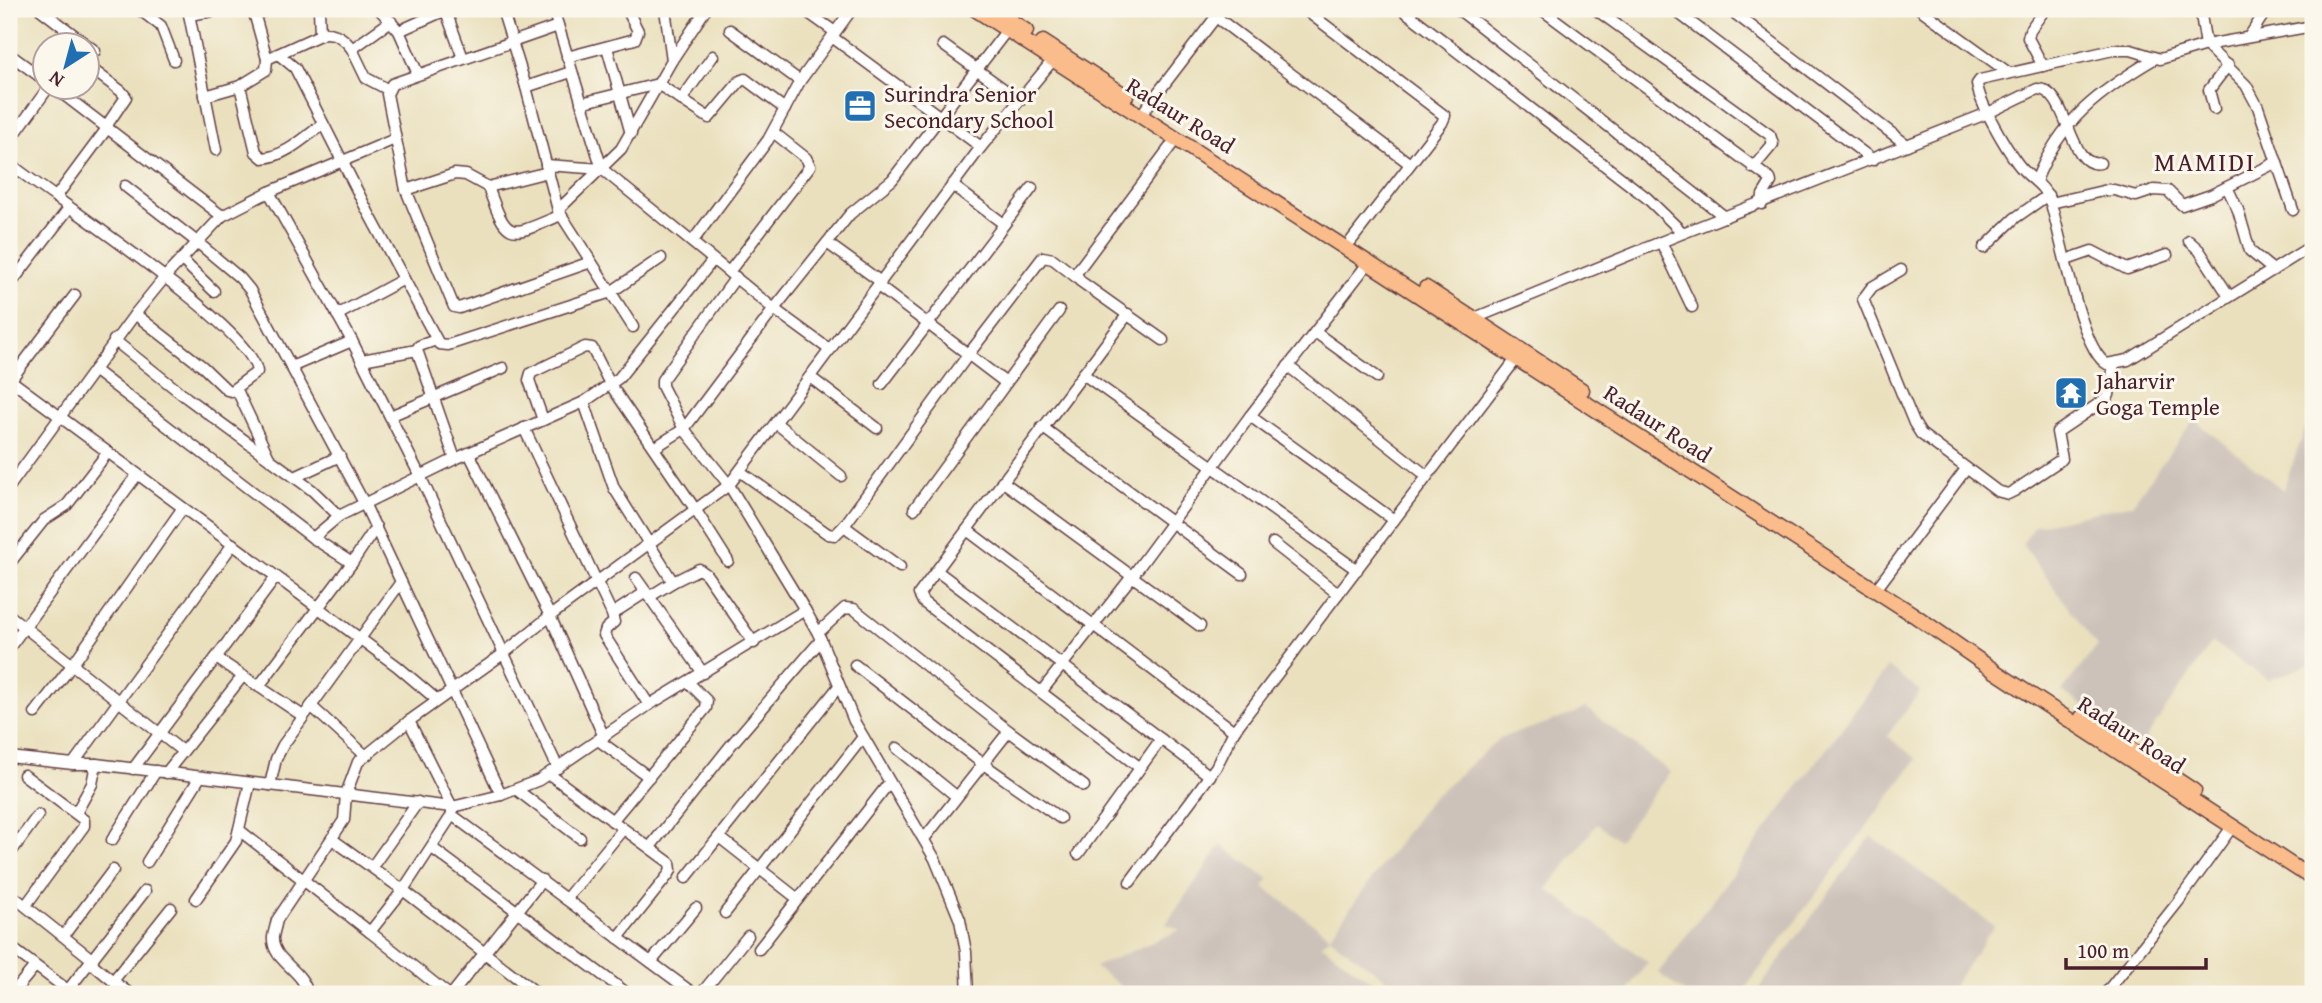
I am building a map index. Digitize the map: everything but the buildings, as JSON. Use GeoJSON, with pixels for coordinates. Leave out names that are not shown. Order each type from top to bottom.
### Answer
{"type":"FeatureCollection","features":[{"type":"Feature","properties":{"kind":"main road","name":"Radaur Road"},"geometry":{"type":"LineString","coordinates":[[975,9],[1053,60],[1143,112],[1475,318],[2313,869]]}},
{"type":"Feature","properties":{"kind":"main road","name":"Radaur Road"},"geometry":{"type":"LineString","coordinates":[[993,9],[1143,112],[1176,139],[1914,615],[1992,670],[2313,879]]}},
{"type":"Feature","properties":{"kind":"street"},"geometry":{"type":"LineString","coordinates":[[40,9],[70,32]]}},
{"type":"Feature","properties":{"kind":"street"},"geometry":{"type":"LineString","coordinates":[[139,9],[161,26],[174,60]]}},
{"type":"Feature","properties":{"kind":"street"},"geometry":{"type":"LineString","coordinates":[[216,150],[188,12],[226,9]]}},
{"type":"Feature","properties":{"kind":"street"},"geometry":{"type":"LineString","coordinates":[[205,96],[240,86],[266,70],[267,59],[254,12],[268,9]]}},
{"type":"Feature","properties":{"kind":"street"},"geometry":{"type":"LineString","coordinates":[[318,9],[320,35]]}},
{"type":"Feature","properties":{"kind":"street"},"geometry":{"type":"LineString","coordinates":[[379,9],[399,31],[418,74]]}},
{"type":"Feature","properties":{"kind":"street"},"geometry":{"type":"LineString","coordinates":[[399,31],[446,9],[463,58]]}},
{"type":"Feature","properties":{"kind":"street"},"geometry":{"type":"LineString","coordinates":[[502,9],[526,87],[559,213],[633,327]]}},
{"type":"Feature","properties":{"kind":"street"},"geometry":{"type":"LineString","coordinates":[[554,9],[602,169],[774,309],[830,351]]}},
{"type":"Feature","properties":{"kind":"street"},"geometry":{"type":"LineString","coordinates":[[567,57],[632,41],[638,31],[627,9]]}},
{"type":"Feature","properties":{"kind":"street"},"geometry":{"type":"LineString","coordinates":[[665,9],[672,60]]}},
{"type":"Feature","properties":{"kind":"street"},"geometry":{"type":"LineString","coordinates":[[406,190],[455,174],[466,176],[488,187],[500,220],[514,231],[528,229],[559,213],[602,169],[631,134],[672,60],[706,9]]}},
{"type":"Feature","properties":{"kind":"street"},"geometry":{"type":"LineString","coordinates":[[803,9],[981,147]]}},
{"type":"Feature","properties":{"kind":"street"},"geometry":{"type":"LineString","coordinates":[[692,242],[773,132],[800,81],[852,9]]}},
{"type":"Feature","properties":{"kind":"street"},"geometry":{"type":"LineString","coordinates":[[1304,9],[1445,116],[1351,241]]}},
{"type":"Feature","properties":{"kind":"street"},"geometry":{"type":"LineString","coordinates":[[1402,9],[1647,198],[1684,233]]}},
{"type":"Feature","properties":{"kind":"street"},"geometry":{"type":"LineString","coordinates":[[1458,9],[1725,217]]}},
{"type":"Feature","properties":{"kind":"street"},"geometry":{"type":"LineString","coordinates":[[1541,9],[1770,179],[1771,183],[1763,195],[1762,204]]}},
{"type":"Feature","properties":{"kind":"street"},"geometry":{"type":"LineString","coordinates":[[1595,9],[1770,135],[1773,144],[1753,168]]}},
{"type":"Feature","properties":{"kind":"street"},"geometry":{"type":"LineString","coordinates":[[1673,9],[1873,160]]}},
{"type":"Feature","properties":{"kind":"street"},"geometry":{"type":"LineString","coordinates":[[1729,9],[1907,145]]}},
{"type":"Feature","properties":{"kind":"street"},"geometry":{"type":"LineString","coordinates":[[1920,9],[2009,73]]}},
{"type":"Feature","properties":{"kind":"street"},"geometry":{"type":"LineString","coordinates":[[2043,66],[2028,38],[2030,30],[2045,9]]}},
{"type":"Feature","properties":{"kind":"street"},"geometry":{"type":"LineString","coordinates":[[2200,9],[2206,45],[2228,65],[2251,93],[2267,129],[2293,210]]}},
{"type":"Feature","properties":{"kind":"street"},"geometry":{"type":"LineString","coordinates":[[2249,37],[2267,9]]}},
{"type":"Feature","properties":{"kind":"street"},"geometry":{"type":"LineString","coordinates":[[1143,112],[1219,13],[1410,164]]}},
{"type":"Feature","properties":{"kind":"street"},"geometry":{"type":"LineString","coordinates":[[352,49],[391,21]]}},
{"type":"Feature","properties":{"kind":"street"},"geometry":{"type":"LineString","coordinates":[[387,89],[392,84],[418,74],[558,26]]}},
{"type":"Feature","properties":{"kind":"street"},"geometry":{"type":"LineString","coordinates":[[2036,181],[2055,142],[2079,111],[2116,82],[2154,59],[2206,45],[2313,26]]}},
{"type":"Feature","properties":{"kind":"street"},"geometry":{"type":"LineString","coordinates":[[730,30],[800,81]]}},
{"type":"Feature","properties":{"kind":"street"},"geometry":{"type":"LineString","coordinates":[[654,448],[684,429],[827,243],[858,207],[887,186],[1007,30]]}},
{"type":"Feature","properties":{"kind":"street"},"geometry":{"type":"LineString","coordinates":[[267,59],[320,35],[331,33],[341,37],[352,49],[366,78],[387,89]]}},
{"type":"Feature","properties":{"kind":"street"},"geometry":{"type":"LineString","coordinates":[[943,45],[1019,100]]}},
{"type":"Feature","properties":{"kind":"street"},"geometry":{"type":"LineString","coordinates":[[607,47],[631,134]]}},
{"type":"Feature","properties":{"kind":"street"},"geometry":{"type":"LineString","coordinates":[[2154,59],[2125,49],[1978,81],[1977,88],[1988,113],[2017,163],[2045,189],[2050,199],[2085,330],[2098,357],[2114,364],[2128,360],[2313,245]]}},
{"type":"Feature","properties":{"kind":"street"},"geometry":{"type":"LineString","coordinates":[[9,54],[32,71]]}},
{"type":"Feature","properties":{"kind":"street"},"geometry":{"type":"LineString","coordinates":[[278,54],[295,68],[436,340],[443,346],[611,292],[661,258]]}},
{"type":"Feature","properties":{"kind":"street"},"geometry":{"type":"LineString","coordinates":[[681,100],[713,56]]}},
{"type":"Feature","properties":{"kind":"street"},"geometry":{"type":"LineString","coordinates":[[307,994],[302,980],[278,954],[273,937],[277,920],[344,820],[346,794],[354,769],[365,755],[729,485],[981,147],[1053,60]]}},
{"type":"Feature","properties":{"kind":"street"},"geometry":{"type":"LineString","coordinates":[[2214,109],[2208,90],[2228,65]]}},
{"type":"Feature","properties":{"kind":"street"},"geometry":{"type":"LineString","coordinates":[[526,87],[571,72]]}},
{"type":"Feature","properties":{"kind":"street"},"geometry":{"type":"LineString","coordinates":[[56,197],[126,97],[102,77]]}},
{"type":"Feature","properties":{"kind":"street"},"geometry":{"type":"LineString","coordinates":[[581,103],[658,84],[709,118],[740,81],[745,79],[785,109]]}},
{"type":"Feature","properties":{"kind":"street"},"geometry":{"type":"LineString","coordinates":[[240,86],[256,152],[263,158],[285,150],[323,124]]}},
{"type":"Feature","properties":{"kind":"street"},"geometry":{"type":"LineString","coordinates":[[387,89],[406,190],[456,309],[591,262]]}},
{"type":"Feature","properties":{"kind":"street"},"geometry":{"type":"LineString","coordinates":[[1475,318],[1873,160],[1988,113],[2037,89],[2046,89],[2055,98],[2066,126],[2087,161],[2100,163]]}},
{"type":"Feature","properties":{"kind":"street"},"geometry":{"type":"LineString","coordinates":[[9,142],[38,102]]}},
{"type":"Feature","properties":{"kind":"street"},"geometry":{"type":"LineString","coordinates":[[74,102],[222,216]]}},
{"type":"Feature","properties":{"kind":"street"},"geometry":{"type":"LineString","coordinates":[[773,132],[806,158],[810,166],[732,275],[662,380],[664,393],[684,429],[729,485],[806,610],[863,737],[925,839],[944,876],[960,920],[966,952],[968,994]]}},
{"type":"Feature","properties":{"kind":"street"},"geometry":{"type":"LineString","coordinates":[[9,487],[114,340],[165,277],[222,216],[269,192],[395,139]]}},
{"type":"Feature","properties":{"kind":"street"},"geometry":{"type":"LineString","coordinates":[[1076,277],[1176,139]]}},
{"type":"Feature","properties":{"kind":"street"},"geometry":{"type":"LineString","coordinates":[[1984,248],[2015,218],[2050,199],[2107,190],[2136,196],[2160,190],[2172,194],[2182,205],[2227,187],[2277,162]]}},
{"type":"Feature","properties":{"kind":"street"},"geometry":{"type":"LineString","coordinates":[[9,181],[13,166],[165,277],[231,332],[255,365],[257,372],[236,388],[227,390],[203,367],[135,314]]}},
{"type":"Feature","properties":{"kind":"street"},"geometry":{"type":"LineString","coordinates":[[488,187],[547,169],[602,169]]}},
{"type":"Feature","properties":{"kind":"street"},"geometry":{"type":"LineString","coordinates":[[953,185],[1004,224]]}},
{"type":"Feature","properties":{"kind":"street"},"geometry":{"type":"LineString","coordinates":[[125,186],[197,242],[245,284],[364,503],[501,795]]}},
{"type":"Feature","properties":{"kind":"street"},"geometry":{"type":"LineString","coordinates":[[2227,187],[2238,210],[2250,251],[2273,270]]}},
{"type":"Feature","properties":{"kind":"street"},"geometry":{"type":"LineString","coordinates":[[882,384],[1032,188]]}},
{"type":"Feature","properties":{"kind":"street"},"geometry":{"type":"LineString","coordinates":[[269,192],[352,341],[420,477],[503,654],[553,771],[612,821],[670,863],[671,870],[618,938]]}},
{"type":"Feature","properties":{"kind":"street"},"geometry":{"type":"LineString","coordinates":[[9,286],[69,208]]}},
{"type":"Feature","properties":{"kind":"street"},"geometry":{"type":"LineString","coordinates":[[1661,242],[1692,307]]}},
{"type":"Feature","properties":{"kind":"street"},"geometry":{"type":"LineString","coordinates":[[2189,242],[2199,250],[2229,296]]}},
{"type":"Feature","properties":{"kind":"street"},"geometry":{"type":"LineString","coordinates":[[827,243],[927,324],[1006,383]]}},
{"type":"Feature","properties":{"kind":"street"},"geometry":{"type":"LineString","coordinates":[[2066,260],[2092,251],[2127,270],[2167,255]]}},
{"type":"Feature","properties":{"kind":"street"},"geometry":{"type":"LineString","coordinates":[[741,472],[828,534],[835,535],[1044,257],[1053,259],[1163,340]]}},
{"type":"Feature","properties":{"kind":"street"},"geometry":{"type":"LineString","coordinates":[[181,259],[214,291]]}},
{"type":"Feature","properties":{"kind":"street"},"geometry":{"type":"LineString","coordinates":[[313,538],[339,516],[364,503],[454,459],[584,402],[610,384],[626,371],[713,260]]}},
{"type":"Feature","properties":{"kind":"street"},"geometry":{"type":"LineString","coordinates":[[1041,692],[1133,575],[1368,262]]}},
{"type":"Feature","properties":{"kind":"street"},"geometry":{"type":"LineString","coordinates":[[1901,270],[1872,287],[1864,296],[1864,303],[1914,423],[1928,441],[1997,491],[2008,494],[2060,461],[2063,455],[2057,432],[2106,399],[2114,364]]}},
{"type":"Feature","properties":{"kind":"street"},"geometry":{"type":"LineString","coordinates":[[337,315],[404,279]]}},
{"type":"Feature","properties":{"kind":"street"},"geometry":{"type":"LineString","coordinates":[[75,295],[9,380],[360,638],[437,700]]}},
{"type":"Feature","properties":{"kind":"street"},"geometry":{"type":"LineString","coordinates":[[914,509],[1059,312]]}},
{"type":"Feature","properties":{"kind":"street"},"geometry":{"type":"LineString","coordinates":[[1128,314],[919,594],[920,598],[1139,767]]}},
{"type":"Feature","properties":{"kind":"street"},"geometry":{"type":"LineString","coordinates":[[1315,332],[1377,377]]}},
{"type":"Feature","properties":{"kind":"street"},"geometry":{"type":"LineString","coordinates":[[114,340],[187,398],[295,477],[339,516]]}},
{"type":"Feature","properties":{"kind":"street"},"geometry":{"type":"LineString","coordinates":[[362,360],[416,350],[419,346],[436,340]]}},
{"type":"Feature","properties":{"kind":"street"},"geometry":{"type":"LineString","coordinates":[[292,367],[352,341]]}},
{"type":"Feature","properties":{"kind":"street"},"geometry":{"type":"LineString","coordinates":[[543,420],[529,376],[534,370],[589,346],[595,351],[610,384],[728,561]]}},
{"type":"Feature","properties":{"kind":"street"},"geometry":{"type":"LineString","coordinates":[[416,350],[454,459]]}},
{"type":"Feature","properties":{"kind":"street"},"geometry":{"type":"LineString","coordinates":[[1130,882],[1210,776],[1222,758],[1234,731],[1517,358]]}},
{"type":"Feature","properties":{"kind":"street"},"geometry":{"type":"LineString","coordinates":[[1288,366],[1427,476]]}},
{"type":"Feature","properties":{"kind":"street"},"geometry":{"type":"LineString","coordinates":[[390,416],[503,368]]}},
{"type":"Feature","properties":{"kind":"street"},"geometry":{"type":"LineString","coordinates":[[94,370],[313,538],[352,563]]}},
{"type":"Feature","properties":{"kind":"street"},"geometry":{"type":"LineString","coordinates":[[1083,374],[1357,570]]}},
{"type":"Feature","properties":{"kind":"street"},"geometry":{"type":"LineString","coordinates":[[810,377],[877,428]]}},
{"type":"Feature","properties":{"kind":"street"},"geometry":{"type":"LineString","coordinates":[[236,388],[270,460]]}},
{"type":"Feature","properties":{"kind":"street"},"geometry":{"type":"LineString","coordinates":[[584,402],[614,488],[673,582]]}},
{"type":"Feature","properties":{"kind":"street"},"geometry":{"type":"LineString","coordinates":[[1250,416],[1394,520]]}},
{"type":"Feature","properties":{"kind":"street"},"geometry":{"type":"LineString","coordinates":[[776,423],[841,476]]}},
{"type":"Feature","properties":{"kind":"street"},"geometry":{"type":"LineString","coordinates":[[1042,427],[1242,573]]}},
{"type":"Feature","properties":{"kind":"street"},"geometry":{"type":"LineString","coordinates":[[524,428],[612,614],[614,622],[604,635],[649,705]]}},
{"type":"Feature","properties":{"kind":"street"},"geometry":{"type":"LineString","coordinates":[[9,564],[44,520],[66,505],[108,452]]}},
{"type":"Feature","properties":{"kind":"street"},"geometry":{"type":"LineString","coordinates":[[469,453],[550,616],[601,739],[649,776]]}},
{"type":"Feature","properties":{"kind":"street"},"geometry":{"type":"LineString","coordinates":[[295,477],[340,456]]}},
{"type":"Feature","properties":{"kind":"street"},"geometry":{"type":"LineString","coordinates":[[1880,584],[1966,470]]}},
{"type":"Feature","properties":{"kind":"street"},"geometry":{"type":"LineString","coordinates":[[9,648],[138,475]]}},
{"type":"Feature","properties":{"kind":"street"},"geometry":{"type":"LineString","coordinates":[[1002,481],[1200,626]]}},
{"type":"Feature","properties":{"kind":"street"},"geometry":{"type":"LineString","coordinates":[[35,713],[183,509]]}},
{"type":"Feature","properties":{"kind":"street"},"geometry":{"type":"LineString","coordinates":[[844,526],[900,566]]}},
{"type":"Feature","properties":{"kind":"street"},"geometry":{"type":"LineString","coordinates":[[259,687],[376,527]]}},
{"type":"Feature","properties":{"kind":"street"},"geometry":{"type":"LineString","coordinates":[[967,530],[1234,731]]}},
{"type":"Feature","properties":{"kind":"street"},"geometry":{"type":"LineString","coordinates":[[1273,543],[1338,594]]}},
{"type":"Feature","properties":{"kind":"street"},"geometry":{"type":"LineString","coordinates":[[74,764],[233,544]]}},
{"type":"Feature","properties":{"kind":"street"},"geometry":{"type":"LineString","coordinates":[[612,614],[695,569],[703,571],[754,643]]}},
{"type":"Feature","properties":{"kind":"street"},"geometry":{"type":"LineString","coordinates":[[937,571],[1210,776]]}},
{"type":"Feature","properties":{"kind":"street"},"geometry":{"type":"LineString","coordinates":[[133,769],[276,577]]}},
{"type":"Feature","properties":{"kind":"street"},"geometry":{"type":"LineString","coordinates":[[636,578],[704,673]]}},
{"type":"Feature","properties":{"kind":"street"},"geometry":{"type":"LineString","coordinates":[[270,785],[279,752],[401,582]]}},
{"type":"Feature","properties":{"kind":"street"},"geometry":{"type":"LineString","coordinates":[[650,847],[819,636],[845,608],[854,610],[1084,786]]}},
{"type":"Feature","properties":{"kind":"street"},"geometry":{"type":"LineString","coordinates":[[370,932],[432,848],[452,811],[517,790],[553,771],[649,705],[806,610]]}},
{"type":"Feature","properties":{"kind":"street"},"geometry":{"type":"LineString","coordinates":[[9,615],[182,751]]}},
{"type":"Feature","properties":{"kind":"street"},"geometry":{"type":"LineString","coordinates":[[216,658],[303,716]]}},
{"type":"Feature","properties":{"kind":"street"},"geometry":{"type":"LineString","coordinates":[[855,665],[982,763],[1060,818]]}},
{"type":"Feature","properties":{"kind":"street"},"geometry":{"type":"LineString","coordinates":[[112,840],[161,772],[182,751],[242,677]]}},
{"type":"Feature","properties":{"kind":"street"},"geometry":{"type":"LineString","coordinates":[[612,821],[706,708],[707,701],[688,682]]}},
{"type":"Feature","properties":{"kind":"street"},"geometry":{"type":"LineString","coordinates":[[686,878],[839,687]]}},
{"type":"Feature","properties":{"kind":"street"},"geometry":{"type":"LineString","coordinates":[[311,706],[365,755]]}},
{"type":"Feature","properties":{"kind":"street"},"geometry":{"type":"LineString","coordinates":[[409,720],[452,811]]}},
{"type":"Feature","properties":{"kind":"street"},"geometry":{"type":"LineString","coordinates":[[925,839],[1009,731]]}},
{"type":"Feature","properties":{"kind":"street"},"geometry":{"type":"LineString","coordinates":[[724,913],[863,737]]}},
{"type":"Feature","properties":{"kind":"street"},"geometry":{"type":"LineString","coordinates":[[1078,854],[1161,739]]}},
{"type":"Feature","properties":{"kind":"street"},"geometry":{"type":"LineString","coordinates":[[897,748],[956,796]]}},
{"type":"Feature","properties":{"kind":"street"},"geometry":{"type":"LineString","coordinates":[[9,757],[96,764],[418,802],[452,811],[651,962],[681,990],[694,994]]}},
{"type":"Feature","properties":{"kind":"street"},"geometry":{"type":"LineString","coordinates":[[76,813],[92,784],[96,764]]}},
{"type":"Feature","properties":{"kind":"street"},"geometry":{"type":"LineString","coordinates":[[24,775],[84,820],[84,826],[26,905]]}},
{"type":"Feature","properties":{"kind":"street"},"geometry":{"type":"LineString","coordinates":[[147,862],[201,777]]}},
{"type":"Feature","properties":{"kind":"street"},"geometry":{"type":"LineString","coordinates":[[196,899],[227,856],[239,830],[250,782]]}},
{"type":"Feature","properties":{"kind":"street"},"geometry":{"type":"LineString","coordinates":[[759,949],[889,783]]}},
{"type":"Feature","properties":{"kind":"street"},"geometry":{"type":"LineString","coordinates":[[517,790],[580,838]]}},
{"type":"Feature","properties":{"kind":"street"},"geometry":{"type":"LineString","coordinates":[[372,867],[418,802]]}},
{"type":"Feature","properties":{"kind":"street"},"geometry":{"type":"LineString","coordinates":[[9,855],[38,815]]}},
{"type":"Feature","properties":{"kind":"street"},"geometry":{"type":"LineString","coordinates":[[2105,994],[2178,902],[2232,827]]}},
{"type":"Feature","properties":{"kind":"street"},"geometry":{"type":"LineString","coordinates":[[566,899],[624,829]]}},
{"type":"Feature","properties":{"kind":"street"},"geometry":{"type":"LineString","coordinates":[[239,830],[450,994],[542,880]]}},
{"type":"Feature","properties":{"kind":"street"},"geometry":{"type":"LineString","coordinates":[[719,837],[798,899]]}},
{"type":"Feature","properties":{"kind":"street"},"geometry":{"type":"LineString","coordinates":[[332,839],[538,994]]}},
{"type":"Feature","properties":{"kind":"street"},"geometry":{"type":"LineString","coordinates":[[432,848],[628,994]]}},
{"type":"Feature","properties":{"kind":"street"},"geometry":{"type":"LineString","coordinates":[[64,936],[113,870]]}},
{"type":"Feature","properties":{"kind":"street"},"geometry":{"type":"LineString","coordinates":[[9,946],[69,993],[145,891]]}},
{"type":"Feature","properties":{"kind":"street"},"geometry":{"type":"LineString","coordinates":[[9,893],[64,936],[130,994]]}},
{"type":"Feature","properties":{"kind":"street"},"geometry":{"type":"LineString","coordinates":[[113,981],[171,908]]}},
{"type":"Feature","properties":{"kind":"street"},"geometry":{"type":"LineString","coordinates":[[651,962],[696,908]]}},
{"type":"Feature","properties":{"kind":"street"},"geometry":{"type":"LineString","coordinates":[[701,994],[748,936]]}},
{"type":"Feature","properties":{"kind":"street"},"geometry":{"type":"LineString","coordinates":[[12,994],[36,966]]}},
{"type":"Feature","properties":{"kind":"shaded area"},"geometry":{"type":"Polygon","coordinates":[[[2313,407],[2313,663],[2269,680],[2212,642],[2141,745],[2062,691],[2097,646],[2022,544],[2035,526],[2132,504],[2194,420],[2283,490],[2313,407]]]}},
{"type":"Feature","properties":{"kind":"shaded area"},"geometry":{"type":"Polygon","coordinates":[[[1888,667],[1920,691],[1887,736],[1917,759],[1741,994],[1687,994],[1658,973],[1888,667]]]}},
{"type":"Feature","properties":{"kind":"shaded area"},"geometry":{"type":"Polygon","coordinates":[[[1586,708],[1670,772],[1619,840],[1597,824],[1547,889],[1648,962],[1625,994],[1407,994],[1329,937],[1322,945],[1389,994],[1132,994],[1095,967],[1180,930],[1166,924],[1221,845],[1269,879],[1264,887],[1330,936],[1430,800],[1500,738],[1586,708]]]}},
{"type":"Feature","properties":{"kind":"shaded area"},"geometry":{"type":"Polygon","coordinates":[[[1871,836],[1994,926],[1947,994],[1755,994],[1871,836]]]}},
{"type":"Feature","properties":{"kind":"place","name":"Surindra Senior Secondary School"},"geometry":{"type":"Point","coordinates":[860,106]}},
{"type":"Feature","properties":{"kind":"place","name":"Jaharvir Goga Temple"},"geometry":{"type":"Point","coordinates":[2071,393]}},
{"type":"Feature","properties":{"kind":"district","name":"MAMIDI"},"geometry":{"type":"Point","coordinates":[2205,161]}}]}
